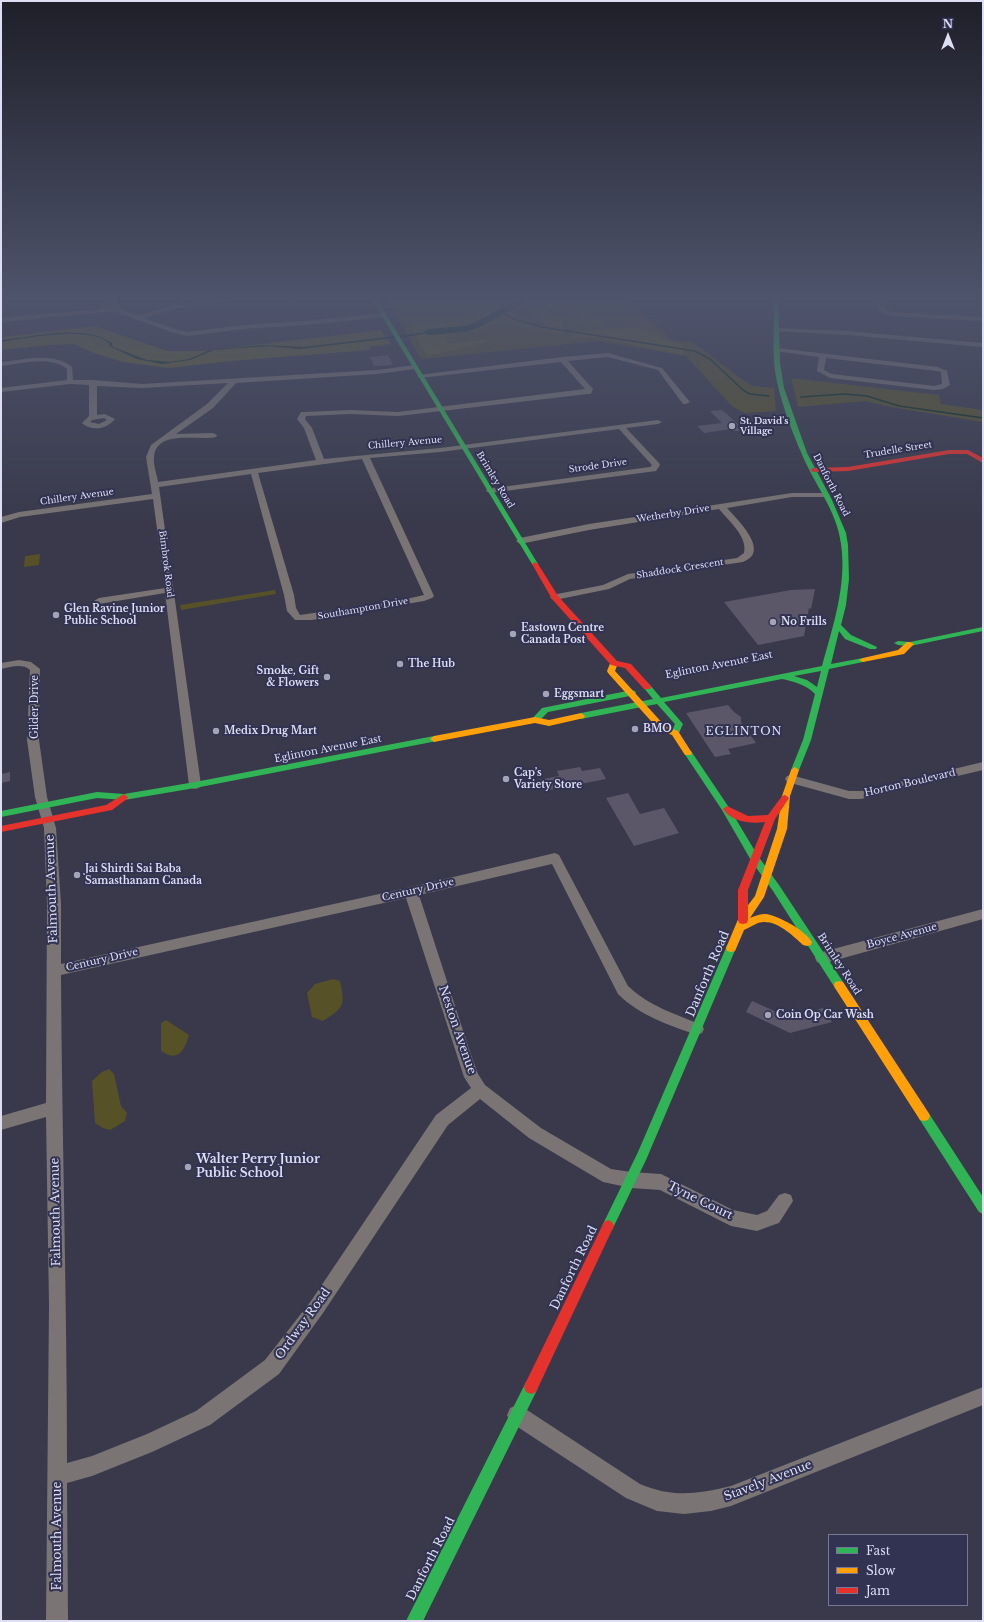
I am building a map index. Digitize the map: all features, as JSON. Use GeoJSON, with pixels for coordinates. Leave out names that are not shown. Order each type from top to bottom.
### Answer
{"type":"FeatureCollection","features":[{"type":"Feature","properties":{"kind":"main road","name":"Danforth Road"},"geometry":{"type":"LineString","coordinates":[[414,1621],[517,1415],[631,1180],[742,924],[759,897],[782,829],[786,796],[791,779],[807,740],[837,625],[845,586],[845,545],[837,518],[804,453],[785,399],[779,374]]}},
{"type":"Feature","properties":{"kind":"main road","name":"Brimley Road"},"geometry":{"type":"LineString","coordinates":[[420,376],[555,597],[614,663],[628,666],[653,689],[658,701],[679,724],[675,734]]}},
{"type":"Feature","properties":{"kind":"main road","name":"Trudelle Street"},"geometry":{"type":"LineString","coordinates":[[813,470],[848,469],[960,452],[968,452],[983,461]]}},
{"type":"Feature","properties":{"kind":"main road"},"geometry":{"type":"LineString","coordinates":[[837,625],[844,635],[854,641],[880,645]]}},
{"type":"Feature","properties":{"kind":"main road","name":"Eglinton Avenue East"},"geometry":{"type":"LineString","coordinates":[[853,650],[894,643],[910,644],[983,630]]}},
{"type":"Feature","properties":{"kind":"main road","name":"Eglinton Avenue East"},"geometry":{"type":"LineString","coordinates":[[1,814],[97,795],[124,797],[194,785],[535,720],[549,723],[902,652],[910,644]]}},
{"type":"Feature","properties":{"kind":"main road"},"geometry":{"type":"LineString","coordinates":[[819,657],[841,653]]}},
{"type":"Feature","properties":{"kind":"main road","name":"Brimley Road"},"geometry":{"type":"LineString","coordinates":[[614,663],[611,671],[662,728],[675,734],[725,808],[755,859],[818,953],[983,1208]]}},
{"type":"Feature","properties":{"kind":"main road"},"geometry":{"type":"LineString","coordinates":[[778,676],[804,680],[811,684],[819,694]]}},
{"type":"Feature","properties":{"kind":"main road","name":"Eglinton Avenue East"},"geometry":{"type":"LineString","coordinates":[[535,720],[545,710],[653,689]]}},
{"type":"Feature","properties":{"kind":"main road","name":"Danforth Road"},"geometry":{"type":"LineString","coordinates":[[742,924],[743,890],[771,818],[786,796]]}},
{"type":"Feature","properties":{"kind":"main road","name":"Eglinton Avenue East"},"geometry":{"type":"LineString","coordinates":[[1,829],[109,808],[124,797]]}},
{"type":"Feature","properties":{"kind":"main road"},"geometry":{"type":"LineString","coordinates":[[725,808],[739,818],[753,822],[771,818]]}},
{"type":"Feature","properties":{"kind":"main road"},"geometry":{"type":"LineString","coordinates":[[742,924],[758,919],[770,919],[781,924],[818,953]]}},
{"type":"Feature","properties":{"kind":"street"},"geometry":{"type":"LineString","coordinates":[[70,374],[70,382]]}},
{"type":"Feature","properties":{"kind":"street"},"geometry":{"type":"LineString","coordinates":[[1,390],[70,382],[92,382],[142,386],[350,374]]}},
{"type":"Feature","properties":{"kind":"street"},"geometry":{"type":"LineString","coordinates":[[420,376],[440,374]]}},
{"type":"Feature","properties":{"kind":"street"},"geometry":{"type":"LineString","coordinates":[[321,462],[310,432],[301,419],[304,414],[350,412],[398,414],[588,392],[589,389],[575,374]]}},
{"type":"Feature","properties":{"kind":"street"},"geometry":{"type":"LineString","coordinates":[[663,374],[686,402]]}},
{"type":"Feature","properties":{"kind":"street"},"geometry":{"type":"LineString","coordinates":[[825,374],[830,376],[941,388],[946,386],[944,374]]}},
{"type":"Feature","properties":{"kind":"street","name":"Bimbrok Road"},"geometry":{"type":"LineString","coordinates":[[194,785],[155,485],[150,457],[155,445],[210,406],[234,381]]}},
{"type":"Feature","properties":{"kind":"street"},"geometry":{"type":"LineString","coordinates":[[92,382],[93,417]]}},
{"type":"Feature","properties":{"kind":"street","name":"Chillery Avenue"},"geometry":{"type":"LineString","coordinates":[[155,485],[365,456],[415,453],[658,422]]}},
{"type":"Feature","properties":{"kind":"street","name":"Strode Drive"},"geometry":{"type":"LineString","coordinates":[[490,491],[645,470],[655,467],[656,465],[653,461],[621,427]]}},
{"type":"Feature","properties":{"kind":"street"},"geometry":{"type":"LineString","coordinates":[[167,436],[213,436]]}},
{"type":"Feature","properties":{"kind":"street","name":"Southampton Drive"},"geometry":{"type":"LineString","coordinates":[[254,471],[289,596],[291,612],[298,618],[310,618],[341,610],[408,601],[429,596],[365,456]]}},
{"type":"Feature","properties":{"kind":"street","name":"Wetherby Drive"},"geometry":{"type":"LineString","coordinates":[[520,541],[589,527],[792,495],[826,495]]}},
{"type":"Feature","properties":{"kind":"street","name":"Chillery Avenue"},"geometry":{"type":"LineString","coordinates":[[1,520],[19,515],[156,496]]}},
{"type":"Feature","properties":{"kind":"street","name":"Shaddock Crescent"},"geometry":{"type":"LineString","coordinates":[[555,597],[606,587],[628,577],[740,560],[748,554],[749,550],[747,540],[743,531],[721,506]]}},
{"type":"Feature","properties":{"kind":"street"},"geometry":{"type":"LineString","coordinates":[[99,601],[169,590]]}},
{"type":"Feature","properties":{"kind":"street","name":"Gilder Drive"},"geometry":{"type":"LineString","coordinates":[[1,666],[26,663],[30,664],[34,669],[33,740],[44,805]]}},
{"type":"Feature","properties":{"kind":"street","name":"Horton Boulevard"},"geometry":{"type":"LineString","coordinates":[[791,779],[849,795],[861,795],[983,766]]}},
{"type":"Feature","properties":{"kind":"street","name":"Falmouth Avenue"},"geometry":{"type":"LineString","coordinates":[[44,805],[50,828],[54,875],[54,1108],[58,1306],[57,1621]]}},
{"type":"Feature","properties":{"kind":"street","name":"Century Drive"},"geometry":{"type":"LineString","coordinates":[[54,971],[411,892],[555,858],[623,990],[631,999],[642,1005],[697,1029]]}},
{"type":"Feature","properties":{"kind":"street","name":"Neston Avenue"},"geometry":{"type":"LineString","coordinates":[[411,892],[462,1050],[472,1077],[480,1090],[535,1133],[609,1176],[631,1180]]}},
{"type":"Feature","properties":{"kind":"street","name":"Boyce Avenue"},"geometry":{"type":"LineString","coordinates":[[818,953],[983,914]]}},
{"type":"Feature","properties":{"kind":"street","name":"Ordway Road"},"geometry":{"type":"LineString","coordinates":[[58,1476],[152,1442],[203,1418],[272,1367],[317,1307],[442,1120],[480,1090]]}},
{"type":"Feature","properties":{"kind":"street"},"geometry":{"type":"LineString","coordinates":[[1,1123],[54,1108]]}},
{"type":"Feature","properties":{"kind":"street","name":"Tyne Court"},"geometry":{"type":"LineString","coordinates":[[631,1180],[661,1182],[731,1218],[757,1223],[773,1217],[785,1201]]}},
{"type":"Feature","properties":{"kind":"street","name":"Stavely Avenue"},"geometry":{"type":"LineString","coordinates":[[517,1415],[633,1491],[657,1501],[684,1504],[711,1501],[731,1496],[983,1396]]}},
{"type":"Feature","properties":{"kind":"shaded area"},"geometry":{"type":"Polygon","coordinates":[[[702,374],[734,374],[752,386],[774,388],[776,411],[744,413],[732,406],[702,374]]]}},
{"type":"Feature","properties":{"kind":"shaded area"},"geometry":{"type":"Polygon","coordinates":[[[791,378],[939,395],[941,404],[983,410],[983,422],[891,407],[865,401],[798,407],[791,378]]]}},
{"type":"Feature","properties":{"kind":"shaded area"},"geometry":{"type":"Polygon","coordinates":[[[40,554],[39,565],[24,567],[25,556],[40,554]]]}},
{"type":"Feature","properties":{"kind":"shaded area"},"geometry":{"type":"Polygon","coordinates":[[[275,590],[276,594],[181,610],[180,605],[275,590]]]}},
{"type":"Feature","properties":{"kind":"shaded area"},"geometry":{"type":"Polygon","coordinates":[[[333,979],[340,981],[343,995],[342,1005],[336,1012],[323,1021],[312,1017],[307,993],[315,984],[333,979]]]}},
{"type":"Feature","properties":{"kind":"shaded area"},"geometry":{"type":"Polygon","coordinates":[[[166,1020],[189,1035],[183,1050],[172,1056],[161,1051],[161,1023],[166,1020]]]}},
{"type":"Feature","properties":{"kind":"shaded area"},"geometry":{"type":"Polygon","coordinates":[[[109,1069],[114,1074],[121,1106],[127,1113],[125,1121],[110,1130],[95,1123],[92,1081],[102,1072],[109,1069]]]}},
{"type":"Feature","properties":{"kind":"building","name":"St. David's Village"},"geometry":{"type":"Polygon","coordinates":[[[722,410],[745,431],[732,431],[731,429],[704,433],[697,426],[722,423],[710,411],[722,410]]]}},
{"type":"Feature","properties":{"kind":"building","name":"No Frills"},"geometry":{"type":"Polygon","coordinates":[[[815,589],[811,609],[809,608],[804,636],[758,645],[724,602],[791,590],[815,589]]]}},
{"type":"Feature","properties":{"kind":"building"},"geometry":{"type":"Polygon","coordinates":[[[728,705],[741,717],[741,722],[756,743],[728,749],[731,754],[715,757],[686,713],[728,705]]]}},
{"type":"Feature","properties":{"kind":"building"},"geometry":{"type":"Polygon","coordinates":[[[580,767],[582,771],[600,768],[606,779],[544,791],[538,780],[559,776],[557,771],[580,767]]]}},
{"type":"Feature","properties":{"kind":"building"},"geometry":{"type":"Polygon","coordinates":[[[10,772],[10,781],[1,783],[1,774],[10,772]]]}},
{"type":"Feature","properties":{"kind":"building"},"geometry":{"type":"Polygon","coordinates":[[[628,793],[640,814],[664,808],[679,833],[634,846],[606,798],[628,793]]]}},
{"type":"Feature","properties":{"kind":"building","name":"Coin Op Car Wash"},"geometry":{"type":"Polygon","coordinates":[[[752,1001],[790,1018],[823,1008],[832,1022],[790,1033],[746,1012],[752,1001]]]}},
{"type":"Feature","properties":{"kind":"waterway"},"geometry":{"type":"LineString","coordinates":[[726,374],[743,390],[750,394],[769,396]]}},
{"type":"Feature","properties":{"kind":"waterway"},"geometry":{"type":"LineString","coordinates":[[801,397],[844,394],[867,396],[899,406],[983,418]]}},
{"type":"Feature","properties":{"kind":"traffic: fast"},"geometry":{"type":"LineString","coordinates":[[419,374],[535,564]]}},
{"type":"Feature","properties":{"kind":"traffic: fast"},"geometry":{"type":"LineString","coordinates":[[779,374],[781,388],[804,453],[829,500],[843,533],[845,545],[846,579],[842,605],[807,740],[795,770]]}},
{"type":"Feature","properties":{"kind":"traffic: fast"},"geometry":{"type":"LineString","coordinates":[[837,625],[848,637],[873,647]]}},
{"type":"Feature","properties":{"kind":"traffic: fast"},"geometry":{"type":"LineString","coordinates":[[898,643],[910,644],[983,629]]}},
{"type":"Feature","properties":{"kind":"traffic: fast"},"geometry":{"type":"LineString","coordinates":[[581,716],[863,660]]}},
{"type":"Feature","properties":{"kind":"traffic: fast"},"geometry":{"type":"LineString","coordinates":[[785,677],[804,682],[819,694]]}},
{"type":"Feature","properties":{"kind":"traffic: fast"},"geometry":{"type":"LineString","coordinates":[[647,687],[679,724],[675,733]]}},
{"type":"Feature","properties":{"kind":"traffic: fast"},"geometry":{"type":"LineString","coordinates":[[535,720],[545,710],[632,693]]}},
{"type":"Feature","properties":{"kind":"traffic: fast"},"geometry":{"type":"LineString","coordinates":[[1,814],[97,795],[124,797],[195,785],[434,739]]}},
{"type":"Feature","properties":{"kind":"traffic: fast"},"geometry":{"type":"LineString","coordinates":[[688,753],[725,808],[755,859],[776,888],[839,985]]}},
{"type":"Feature","properties":{"kind":"traffic: fast"},"geometry":{"type":"LineString","coordinates":[[608,1226],[642,1156],[731,948]]}},
{"type":"Feature","properties":{"kind":"traffic: fast"},"geometry":{"type":"LineString","coordinates":[[924,1116],[983,1208]]}},
{"type":"Feature","properties":{"kind":"traffic: fast"},"geometry":{"type":"LineString","coordinates":[[414,1621],[531,1387]]}},
{"type":"Feature","properties":{"kind":"traffic: slow"},"geometry":{"type":"LineString","coordinates":[[863,660],[901,652],[910,644]]}},
{"type":"Feature","properties":{"kind":"traffic: slow"},"geometry":{"type":"LineString","coordinates":[[614,663],[611,671],[662,728],[675,733],[688,753]]}},
{"type":"Feature","properties":{"kind":"traffic: slow"},"geometry":{"type":"LineString","coordinates":[[434,739],[535,720],[549,723],[581,716]]}},
{"type":"Feature","properties":{"kind":"traffic: slow"},"geometry":{"type":"LineString","coordinates":[[731,948],[743,920],[759,897],[782,829],[786,796],[795,770]]}},
{"type":"Feature","properties":{"kind":"traffic: slow"},"geometry":{"type":"LineString","coordinates":[[741,927],[754,920],[765,918],[784,925],[807,942]]}},
{"type":"Feature","properties":{"kind":"traffic: slow"},"geometry":{"type":"LineString","coordinates":[[839,985],[924,1116]]}},
{"type":"Feature","properties":{"kind":"traffic: jam"},"geometry":{"type":"LineString","coordinates":[[813,470],[848,469],[949,452],[968,452],[983,461]]}},
{"type":"Feature","properties":{"kind":"traffic: jam"},"geometry":{"type":"LineString","coordinates":[[535,564],[555,597],[614,663],[628,666],[647,687]]}},
{"type":"Feature","properties":{"kind":"traffic: jam"},"geometry":{"type":"LineString","coordinates":[[1,829],[109,808],[124,797]]}},
{"type":"Feature","properties":{"kind":"traffic: jam"},"geometry":{"type":"LineString","coordinates":[[743,920],[743,890],[771,818],[785,798]]}},
{"type":"Feature","properties":{"kind":"traffic: jam"},"geometry":{"type":"LineString","coordinates":[[727,809],[748,820],[771,818]]}},
{"type":"Feature","properties":{"kind":"traffic: jam"},"geometry":{"type":"LineString","coordinates":[[531,1387],[608,1226]]}},
{"type":"Feature","properties":{"kind":"place","name":"St. David's Village"},"geometry":{"type":"Point","coordinates":[732,426]}},
{"type":"Feature","properties":{"kind":"place","name":"Glen Ravine Junior Public School"},"geometry":{"type":"Point","coordinates":[56,615]}},
{"type":"Feature","properties":{"kind":"place","name":"No Frills"},"geometry":{"type":"Point","coordinates":[773,622]}},
{"type":"Feature","properties":{"kind":"place","name":"Eastown Centre Canada Post"},"geometry":{"type":"Point","coordinates":[513,634]}},
{"type":"Feature","properties":{"kind":"place","name":"The Hub"},"geometry":{"type":"Point","coordinates":[400,664]}},
{"type":"Feature","properties":{"kind":"place","name":"Smoke, Gift & Flowers"},"geometry":{"type":"Point","coordinates":[327,677]}},
{"type":"Feature","properties":{"kind":"place","name":"Eggsmart"},"geometry":{"type":"Point","coordinates":[546,694]}},
{"type":"Feature","properties":{"kind":"place","name":"BMO"},"geometry":{"type":"Point","coordinates":[635,729]}},
{"type":"Feature","properties":{"kind":"place","name":"Medix Drug Mart"},"geometry":{"type":"Point","coordinates":[216,731]}},
{"type":"Feature","properties":{"kind":"place","name":"Cap’s Variety Store"},"geometry":{"type":"Point","coordinates":[506,779]}},
{"type":"Feature","properties":{"kind":"place","name":"Jai Shirdi Sai Baba Samasthanam Canada"},"geometry":{"type":"Point","coordinates":[77,875]}},
{"type":"Feature","properties":{"kind":"place","name":"Coin Op Car Wash"},"geometry":{"type":"Point","coordinates":[768,1015]}},
{"type":"Feature","properties":{"kind":"place","name":"Walter Perry Junior Public School"},"geometry":{"type":"Point","coordinates":[188,1167]}},
{"type":"Feature","properties":{"kind":"district","name":"EGLINTON"},"geometry":{"type":"Point","coordinates":[744,732]}}]}
